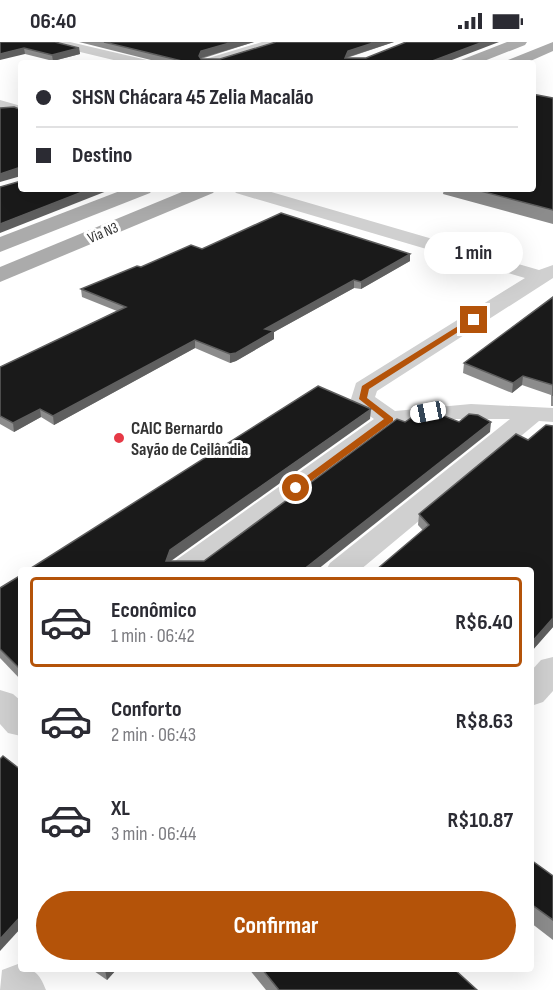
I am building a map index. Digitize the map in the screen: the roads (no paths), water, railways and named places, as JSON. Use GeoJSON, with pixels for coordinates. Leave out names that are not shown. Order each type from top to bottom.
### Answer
{"type":"FeatureCollection","features":[{"type":"Feature","properties":{"kind":"main road"},"geometry":{"type":"LineString","coordinates":[[482,60],[499,57],[520,42]]}},
{"type":"Feature","properties":{"kind":"main road"},"geometry":{"type":"LineString","coordinates":[[530,42],[525,46],[535,49],[551,47]]}},
{"type":"Feature","properties":{"kind":"main road"},"geometry":{"type":"LineString","coordinates":[[520,60],[551,47]]}},
{"type":"Feature","properties":{"kind":"main road","name":"Via N3"},"geometry":{"type":"LineString","coordinates":[[0,245],[135,192]]}},
{"type":"Feature","properties":{"kind":"main road"},"geometry":{"type":"LineString","coordinates":[[58,252],[30,253],[26,251],[24,245],[32,239],[147,192]]}},
{"type":"Feature","properties":{"kind":"main road","name":"Via N3"},"geometry":{"type":"LineString","coordinates":[[0,275],[199,192]]}},
{"type":"Feature","properties":{"kind":"street"},"geometry":{"type":"LineString","coordinates":[[55,42],[129,60]]}},
{"type":"Feature","properties":{"kind":"street"},"geometry":{"type":"LineString","coordinates":[[217,60],[274,42]]}},
{"type":"Feature","properties":{"kind":"street"},"geometry":{"type":"LineString","coordinates":[[100,53],[129,45]]}},
{"type":"Feature","properties":{"kind":"street"},"geometry":{"type":"LineString","coordinates":[[0,104],[18,109]]}},
{"type":"Feature","properties":{"kind":"street"},"geometry":{"type":"LineString","coordinates":[[253,192],[548,273]]}},
{"type":"Feature","properties":{"kind":"street"},"geometry":{"type":"LineString","coordinates":[[390,419],[363,399],[365,388],[548,273]]}},
{"type":"Feature","properties":{"kind":"street"},"geometry":{"type":"LineString","coordinates":[[187,567],[390,419],[428,412],[543,414]]}},
{"type":"Feature","properties":{"kind":"street"},"geometry":{"type":"LineString","coordinates":[[345,567],[543,414]]}},
{"type":"Feature","properties":{"kind":"street"},"geometry":{"type":"LineString","coordinates":[[534,690],[553,669]]}},
{"type":"Feature","properties":{"kind":"place","name":"CAIC Bernardo Sayão de Ceilândia"},"geometry":{"type":"Point","coordinates":[119,438]}}]}
